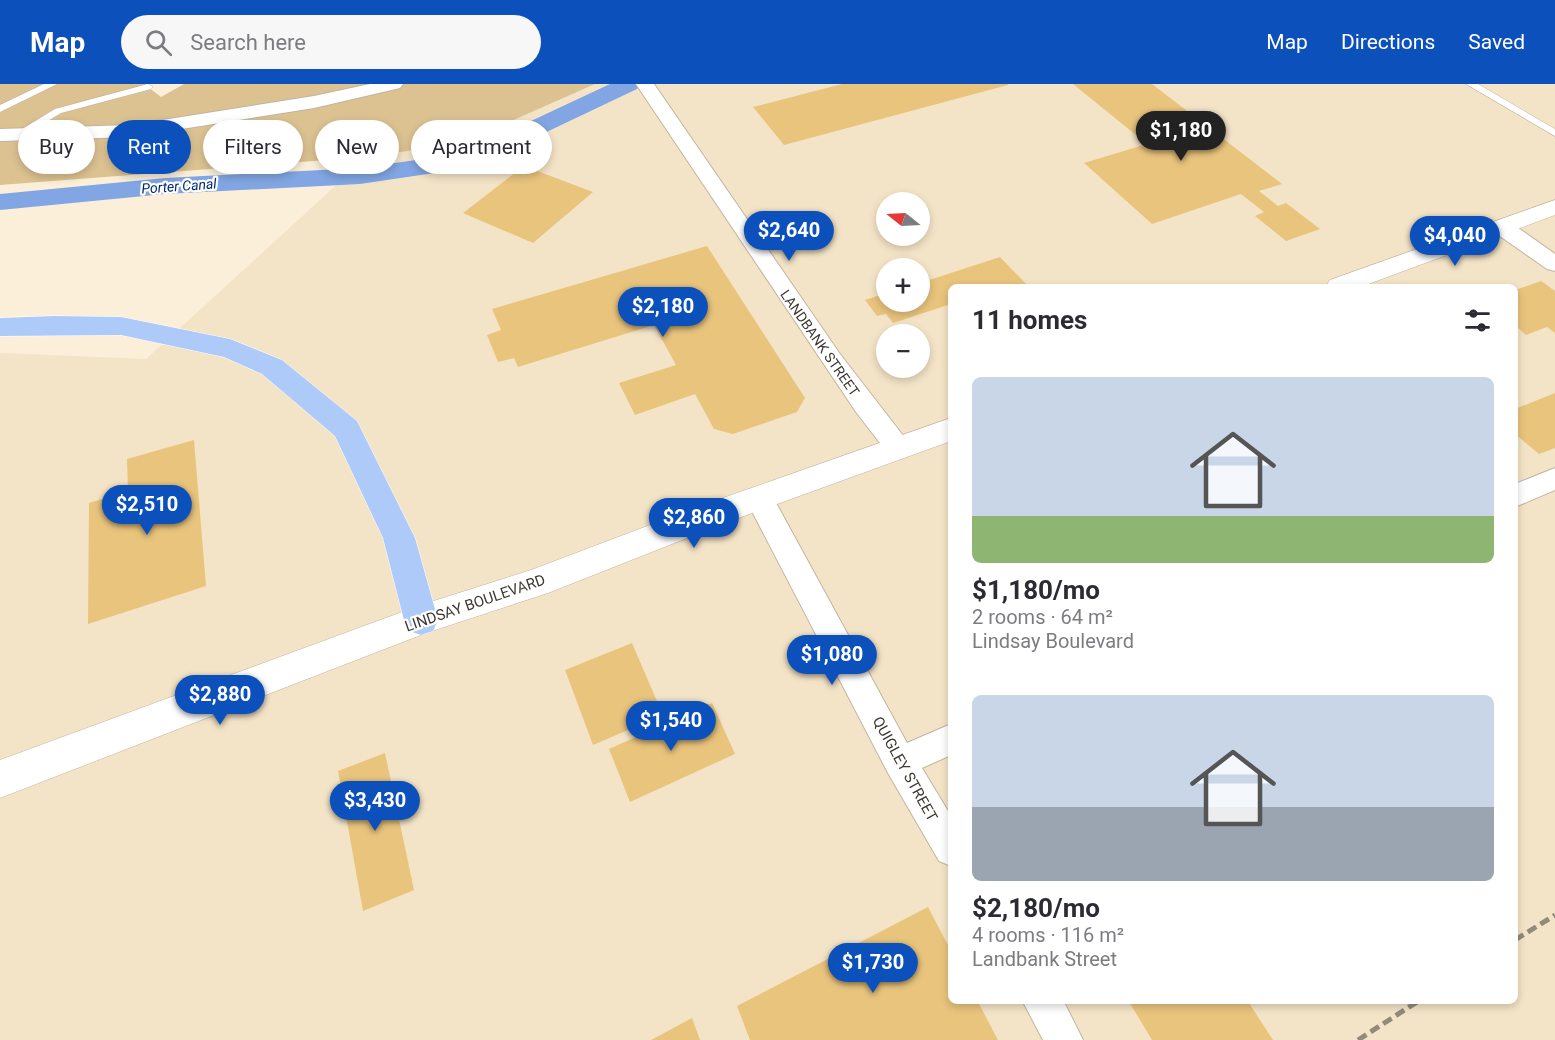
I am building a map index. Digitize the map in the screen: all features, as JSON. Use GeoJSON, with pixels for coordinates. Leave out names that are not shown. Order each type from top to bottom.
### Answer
{"type":"FeatureCollection","features":[{"type":"Feature","properties":{"kind":"highway"},"geometry":{"type":"LineString","coordinates":[[0,328],[54,325],[121,326],[230,349],[272,367],[347,429],[399,538],[421,620]]}},
{"type":"Feature","properties":{"kind":"street"},"geometry":{"type":"LineString","coordinates":[[9,135],[131,131],[314,102],[394,84]]}},
{"type":"Feature","properties":{"kind":"street","name":"LANDBANK STREET"},"geometry":{"type":"LineString","coordinates":[[649,89],[799,314],[868,410],[899,448]]}},
{"type":"Feature","properties":{"kind":"street"},"geometry":{"type":"LineString","coordinates":[[1345,284],[1555,207]]}},
{"type":"Feature","properties":{"kind":"street"},"geometry":{"type":"LineString","coordinates":[[1502,227],[1555,264]]}},
{"type":"Feature","properties":{"kind":"street","name":"LINDSAY BOULEVARD"},"geometry":{"type":"LineString","coordinates":[[0,779],[421,620],[536,583],[759,498],[948,430]]}},
{"type":"Feature","properties":{"kind":"street"},"geometry":{"type":"LineString","coordinates":[[1518,495],[1555,478]]}},
{"type":"Feature","properties":{"kind":"street","name":"QUIGLEY STREET"},"geometry":{"type":"LineString","coordinates":[[759,498],[900,762],[948,844]]}},
{"type":"Feature","properties":{"kind":"street"},"geometry":{"type":"LineString","coordinates":[[900,762],[948,740]]}},
{"type":"Feature","properties":{"kind":"street"},"geometry":{"type":"LineString","coordinates":[[1043,1004],[1064,1040]]}},
{"type":"Feature","properties":{"kind":"lane"},"geometry":{"type":"LineString","coordinates":[[0,109],[52,84]]}},
{"type":"Feature","properties":{"kind":"lane"},"geometry":{"type":"LineString","coordinates":[[1471,84],[1555,133]]}},
{"type":"Feature","properties":{"kind":"lane"},"geometry":{"type":"LineString","coordinates":[[9,135],[58,111],[148,87]]}},
{"type":"Feature","properties":{"kind":"shaded area"},"geometry":{"type":"Polygon","coordinates":[[[0,84],[144,84],[161,97],[184,84],[595,84],[514,120],[411,120],[411,151],[399,152],[399,120],[315,120],[315,161],[303,162],[303,120],[203,120],[203,170],[191,170],[191,120],[107,120],[107,174],[144,174],[0,185],[0,84]]]}},
{"type":"Feature","properties":{"kind":"shaded area"},"geometry":{"type":"Polygon","coordinates":[[[595,84],[1555,84],[1555,1040],[0,1040],[0,353],[146,359],[348,174],[399,174],[399,152],[411,151],[411,174],[552,174],[552,120],[514,120],[595,84]]]}},
{"type":"Feature","properties":{"kind":"building"},"geometry":{"type":"Polygon","coordinates":[[[842,84],[1008,85],[784,145],[753,107],[842,84]]]}},
{"type":"Feature","properties":{"kind":"building"},"geometry":{"type":"Polygon","coordinates":[[[1073,84],[1152,84],[1282,184],[1259,191],[1278,206],[1286,203],[1320,229],[1286,241],[1255,216],[1264,212],[1241,194],[1152,224],[1084,163],[1147,144],[1073,84]]]}},
{"type":"Feature","properties":{"kind":"building"},"geometry":{"type":"Polygon","coordinates":[[[514,174],[545,174],[593,192],[533,243],[463,213],[514,174]]]}},
{"type":"Feature","properties":{"kind":"building"},"geometry":{"type":"Polygon","coordinates":[[[707,246],[805,398],[797,412],[733,434],[714,429],[695,394],[635,415],[619,383],[676,365],[654,325],[518,367],[514,358],[498,362],[487,335],[501,330],[492,309],[707,246]]]}},
{"type":"Feature","properties":{"kind":"building"},"geometry":{"type":"Polygon","coordinates":[[[1000,257],[1026,284],[948,284],[948,305],[930,311],[930,280],[1000,257]]]}},
{"type":"Feature","properties":{"kind":"building"},"geometry":{"type":"Polygon","coordinates":[[[1541,281],[1555,291],[1555,333],[1547,327],[1526,335],[1518,328],[1518,289],[1541,281]]]}},
{"type":"Feature","properties":{"kind":"building"},"geometry":{"type":"Polygon","coordinates":[[[876,296],[876,312],[927,312],[893,323],[886,314],[877,316],[865,300],[876,296]]]}},
{"type":"Feature","properties":{"kind":"building"},"geometry":{"type":"Polygon","coordinates":[[[1555,393],[1555,448],[1539,454],[1518,436],[1518,408],[1555,393]]]}},
{"type":"Feature","properties":{"kind":"building"},"geometry":{"type":"Polygon","coordinates":[[[194,440],[206,586],[88,624],[89,503],[128,491],[127,459],[194,440]]]}},
{"type":"Feature","properties":{"kind":"building"},"geometry":{"type":"Polygon","coordinates":[[[632,643],[663,715],[593,745],[565,670],[632,643]]]}},
{"type":"Feature","properties":{"kind":"building"},"geometry":{"type":"Polygon","coordinates":[[[712,703],[735,754],[630,802],[609,749],[712,703]]]}},
{"type":"Feature","properties":{"kind":"building"},"geometry":{"type":"Polygon","coordinates":[[[385,753],[414,890],[363,911],[338,771],[385,753]]]}},
{"type":"Feature","properties":{"kind":"building"},"geometry":{"type":"Polygon","coordinates":[[[928,907],[948,945],[948,1004],[979,1004],[998,1040],[750,1040],[737,1006],[928,907]]]}},
{"type":"Feature","properties":{"kind":"building"},"geometry":{"type":"Polygon","coordinates":[[[1130,1004],[1250,1004],[1273,1040],[1152,1040],[1130,1004]]]}},
{"type":"Feature","properties":{"kind":"building"},"geometry":{"type":"Polygon","coordinates":[[[692,1018],[700,1040],[651,1040],[692,1018]]]}},
{"type":"Feature","properties":{"kind":"waterway","name":"Porter Canal"},"geometry":{"type":"LineString","coordinates":[[0,202],[165,186],[360,176],[441,164],[508,141],[629,84]]}},
{"type":"Feature","properties":{"kind":"railway"},"geometry":{"type":"LineString","coordinates":[[1518,938],[1555,915]]}},
{"type":"Feature","properties":{"kind":"railway"},"geometry":{"type":"LineString","coordinates":[[1358,1040],[1414,1004]]}}]}
